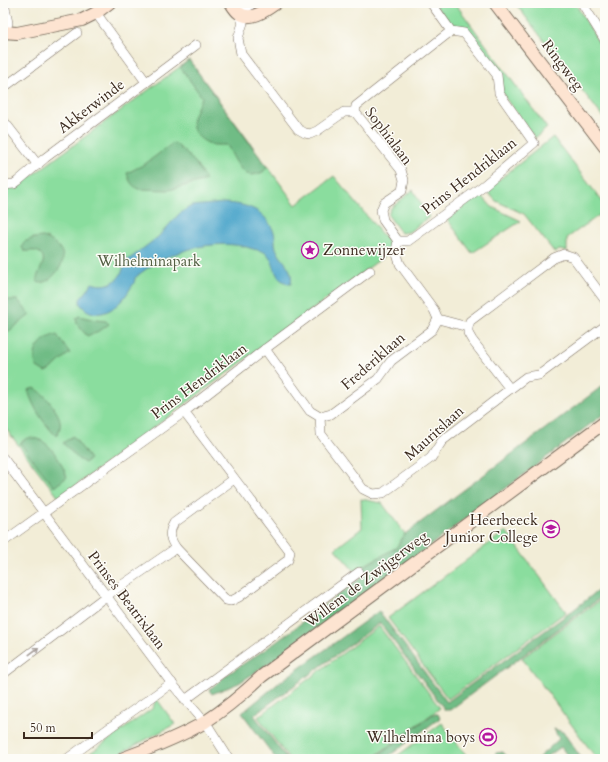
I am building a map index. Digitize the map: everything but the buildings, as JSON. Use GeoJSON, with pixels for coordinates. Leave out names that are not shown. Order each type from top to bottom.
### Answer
{"type":"FeatureCollection","features":[{"type":"Feature","properties":{"kind":"main road"},"geometry":{"type":"LineString","coordinates":[[4,32],[17,34],[82,20],[96,13],[110,3]]}},
{"type":"Feature","properties":{"kind":"main road"},"geometry":{"type":"LineString","coordinates":[[231,3],[241,12],[251,16],[264,12],[276,3]]}},
{"type":"Feature","properties":{"kind":"main road","name":"Ringweg"},"geometry":{"type":"LineString","coordinates":[[495,3],[605,147]]}},
{"type":"Feature","properties":{"kind":"main road","name":"Willem de Zwijgerweg"},"geometry":{"type":"LineString","coordinates":[[122,758],[146,750],[242,695],[262,676],[605,422]]}},
{"type":"Feature","properties":{"kind":"street"},"geometry":{"type":"LineString","coordinates":[[4,3],[8,23],[4,32]]}},
{"type":"Feature","properties":{"kind":"street"},"geometry":{"type":"LineString","coordinates":[[241,12],[252,3]]}},
{"type":"Feature","properties":{"kind":"street"},"geometry":{"type":"LineString","coordinates":[[355,112],[356,106],[451,31],[431,3]]}},
{"type":"Feature","properties":{"kind":"street"},"geometry":{"type":"LineString","coordinates":[[582,3],[605,40]]}},
{"type":"Feature","properties":{"kind":"street","name":"Sophialaan"},"geometry":{"type":"LineString","coordinates":[[241,12],[243,23],[238,38],[241,54],[298,129],[310,134],[317,131],[344,112],[355,112],[401,170],[404,180],[402,191],[384,203],[380,210],[383,220],[398,241]]}},
{"type":"Feature","properties":{"kind":"street"},"geometry":{"type":"LineString","coordinates":[[96,13],[146,82]]}},
{"type":"Feature","properties":{"kind":"street","name":"Prins Hendriklaan"},"geometry":{"type":"LineString","coordinates":[[398,241],[408,241],[483,186],[534,143],[499,93],[497,75],[464,33],[451,31]]}},
{"type":"Feature","properties":{"kind":"street"},"geometry":{"type":"LineString","coordinates":[[3,88],[77,33]]}},
{"type":"Feature","properties":{"kind":"street","name":"Akkerwinde"},"geometry":{"type":"LineString","coordinates":[[3,185],[14,184],[196,45]]}},
{"type":"Feature","properties":{"kind":"street"},"geometry":{"type":"LineString","coordinates":[[3,120],[38,165]]}},
{"type":"Feature","properties":{"kind":"street"},"geometry":{"type":"LineString","coordinates":[[398,241],[396,251],[400,264],[434,310],[438,319],[468,327]]}},
{"type":"Feature","properties":{"kind":"street"},"geometry":{"type":"LineString","coordinates":[[510,389],[472,340],[468,333],[470,321],[554,258],[564,254],[573,257],[605,300]]}},
{"type":"Feature","properties":{"kind":"street","name":"Prins Hendriklaan"},"geometry":{"type":"LineString","coordinates":[[3,542],[184,412],[265,349],[370,271]]}},
{"type":"Feature","properties":{"kind":"street","name":"Frederiklaan"},"geometry":{"type":"LineString","coordinates":[[320,417],[331,414],[378,379],[391,361],[432,330],[438,319]]}},
{"type":"Feature","properties":{"kind":"street","name":"Mauritslaan"},"geometry":{"type":"LineString","coordinates":[[320,417],[321,434],[362,489],[373,494],[383,493],[431,458],[442,440],[526,377],[539,375],[605,326]]}},
{"type":"Feature","properties":{"kind":"street"},"geometry":{"type":"LineString","coordinates":[[265,349],[310,411],[320,417]]}},
{"type":"Feature","properties":{"kind":"street"},"geometry":{"type":"LineString","coordinates":[[184,412],[290,552],[288,560],[239,597],[231,601],[226,600],[176,548],[170,539],[170,530],[174,523],[234,479]]}},
{"type":"Feature","properties":{"kind":"street","name":"Prinses Beatrixlaan"},"geometry":{"type":"LineString","coordinates":[[3,458],[172,683],[202,719],[229,759]]}},
{"type":"Feature","properties":{"kind":"street"},"geometry":{"type":"LineString","coordinates":[[3,674],[106,596],[176,548]]}},
{"type":"Feature","properties":{"kind":"street","name":"Willem de Zwijgerweg"},"geometry":{"type":"LineString","coordinates":[[185,700],[359,572]]}},
{"type":"Feature","properties":{"kind":"street"},"geometry":{"type":"LineString","coordinates":[[67,759],[172,683]]}},
{"type":"Feature","properties":{"kind":"green space"},"geometry":{"type":"Polygon","coordinates":[[[434,3],[455,3],[547,128],[535,138],[503,95],[498,74],[466,32],[451,27],[434,3]]]}},
{"type":"Feature","properties":{"kind":"green space"},"geometry":{"type":"Polygon","coordinates":[[[515,3],[575,3],[605,53],[605,120],[515,3]]]}},
{"type":"Feature","properties":{"kind":"green space","name":"Wilhelminapark"},"geometry":{"type":"Polygon","coordinates":[[[189,60],[296,205],[334,176],[394,249],[59,498],[3,425],[3,189],[10,189],[18,186],[189,60]]]}},
{"type":"Feature","properties":{"kind":"green space"},"geometry":{"type":"Polygon","coordinates":[[[189,60],[267,167],[263,172],[253,175],[247,174],[238,165],[227,145],[209,144],[201,139],[194,131],[192,123],[193,118],[202,97],[180,67],[189,60]]]}},
{"type":"Feature","properties":{"kind":"green space"},"geometry":{"type":"Polygon","coordinates":[[[553,137],[605,205],[605,211],[567,238],[567,251],[559,250],[555,253],[524,214],[496,201],[486,190],[553,137]]]}},
{"type":"Feature","properties":{"kind":"green space"},"geometry":{"type":"Polygon","coordinates":[[[173,143],[176,144],[195,162],[206,180],[169,190],[138,189],[134,186],[127,173],[145,164],[173,143]]]}},
{"type":"Feature","properties":{"kind":"green space"},"geometry":{"type":"Polygon","coordinates":[[[413,190],[429,217],[409,232],[401,233],[388,215],[391,208],[413,190]]]}},
{"type":"Feature","properties":{"kind":"green space"},"geometry":{"type":"Polygon","coordinates":[[[480,194],[492,207],[521,221],[472,253],[447,219],[480,194]]]}},
{"type":"Feature","properties":{"kind":"green space"},"geometry":{"type":"Polygon","coordinates":[[[43,237],[55,243],[62,252],[63,257],[60,268],[53,276],[44,282],[39,283],[37,278],[42,265],[43,257],[36,251],[24,251],[22,247],[24,242],[34,238],[43,237]]]}},
{"type":"Feature","properties":{"kind":"green space"},"geometry":{"type":"Polygon","coordinates":[[[3,299],[18,300],[30,315],[9,331],[3,328],[3,299]]]}},
{"type":"Feature","properties":{"kind":"green space"},"geometry":{"type":"Polygon","coordinates":[[[79,316],[106,321],[109,324],[101,330],[87,336],[77,324],[76,318],[79,316]]]}},
{"type":"Feature","properties":{"kind":"green space"},"geometry":{"type":"Polygon","coordinates":[[[57,335],[70,353],[45,372],[37,367],[35,362],[36,352],[44,340],[57,335]]]}},
{"type":"Feature","properties":{"kind":"green space"},"geometry":{"type":"Polygon","coordinates":[[[605,384],[605,413],[407,563],[277,658],[239,683],[212,694],[209,690],[228,674],[275,643],[362,577],[359,569],[396,548],[405,534],[605,384]]]}},
{"type":"Feature","properties":{"kind":"green space"},"geometry":{"type":"Polygon","coordinates":[[[34,388],[45,397],[59,417],[60,427],[56,436],[43,420],[33,403],[28,390],[34,388]]]}},
{"type":"Feature","properties":{"kind":"green space"},"geometry":{"type":"Polygon","coordinates":[[[73,436],[90,459],[85,463],[78,459],[63,443],[73,436]]]}},
{"type":"Feature","properties":{"kind":"green space"},"geometry":{"type":"Polygon","coordinates":[[[27,438],[42,441],[52,449],[59,460],[67,477],[54,487],[20,443],[27,438]]]}},
{"type":"Feature","properties":{"kind":"green space"},"geometry":{"type":"Polygon","coordinates":[[[361,499],[382,503],[405,534],[396,548],[371,561],[355,572],[335,549],[362,528],[361,499]]]}},
{"type":"Feature","properties":{"kind":"green space"},"geometry":{"type":"Polygon","coordinates":[[[506,531],[566,612],[448,699],[388,618],[506,531]]]}},
{"type":"Feature","properties":{"kind":"green space"},"geometry":{"type":"Polygon","coordinates":[[[605,585],[605,595],[450,710],[445,710],[380,623],[254,715],[287,759],[276,759],[242,713],[280,682],[379,611],[447,702],[572,611],[605,585]]]}},
{"type":"Feature","properties":{"kind":"green space"},"geometry":{"type":"Polygon","coordinates":[[[600,600],[605,607],[605,759],[597,759],[522,658],[600,600]]]}},
{"type":"Feature","properties":{"kind":"green space"},"geometry":{"type":"Polygon","coordinates":[[[379,626],[440,708],[371,759],[289,759],[258,717],[379,626]]]}},
{"type":"Feature","properties":{"kind":"green space"},"geometry":{"type":"Polygon","coordinates":[[[156,698],[175,724],[110,759],[82,759],[153,708],[156,698]]]}},
{"type":"Feature","properties":{"kind":"green space"},"geometry":{"type":"Polygon","coordinates":[[[433,714],[438,714],[440,718],[385,759],[373,759],[433,714]]]}},
{"type":"Feature","properties":{"kind":"green space"},"geometry":{"type":"Polygon","coordinates":[[[442,723],[469,759],[393,759],[442,723]]]}},
{"type":"Feature","properties":{"kind":"green space"},"geometry":{"type":"Polygon","coordinates":[[[554,729],[563,732],[582,759],[570,759],[561,747],[544,759],[537,759],[559,739],[554,729]]]}},
{"type":"Feature","properties":{"kind":"green space"},"geometry":{"type":"Polygon","coordinates":[[[503,752],[509,759],[494,759],[496,753],[503,752]]]}},
{"type":"Feature","properties":{"kind":"water"},"geometry":{"type":"Polygon","coordinates":[[[224,203],[254,209],[270,224],[274,232],[275,246],[278,253],[291,273],[291,284],[288,284],[280,279],[276,274],[273,263],[264,252],[238,245],[223,244],[191,249],[160,261],[135,278],[126,296],[108,311],[94,313],[87,310],[80,304],[80,299],[92,283],[104,285],[114,282],[121,274],[124,263],[158,237],[179,214],[191,206],[224,203]]]}},
{"type":"Feature","properties":{"kind":"place","name":"Zonnewijzer"},"geometry":{"type":"Point","coordinates":[310,250]}},
{"type":"Feature","properties":{"kind":"place","name":"Heerbeeck Junior College"},"geometry":{"type":"Point","coordinates":[551,529]}},
{"type":"Feature","properties":{"kind":"place","name":"Wilhelmina boys"},"geometry":{"type":"Point","coordinates":[488,737]}}]}
